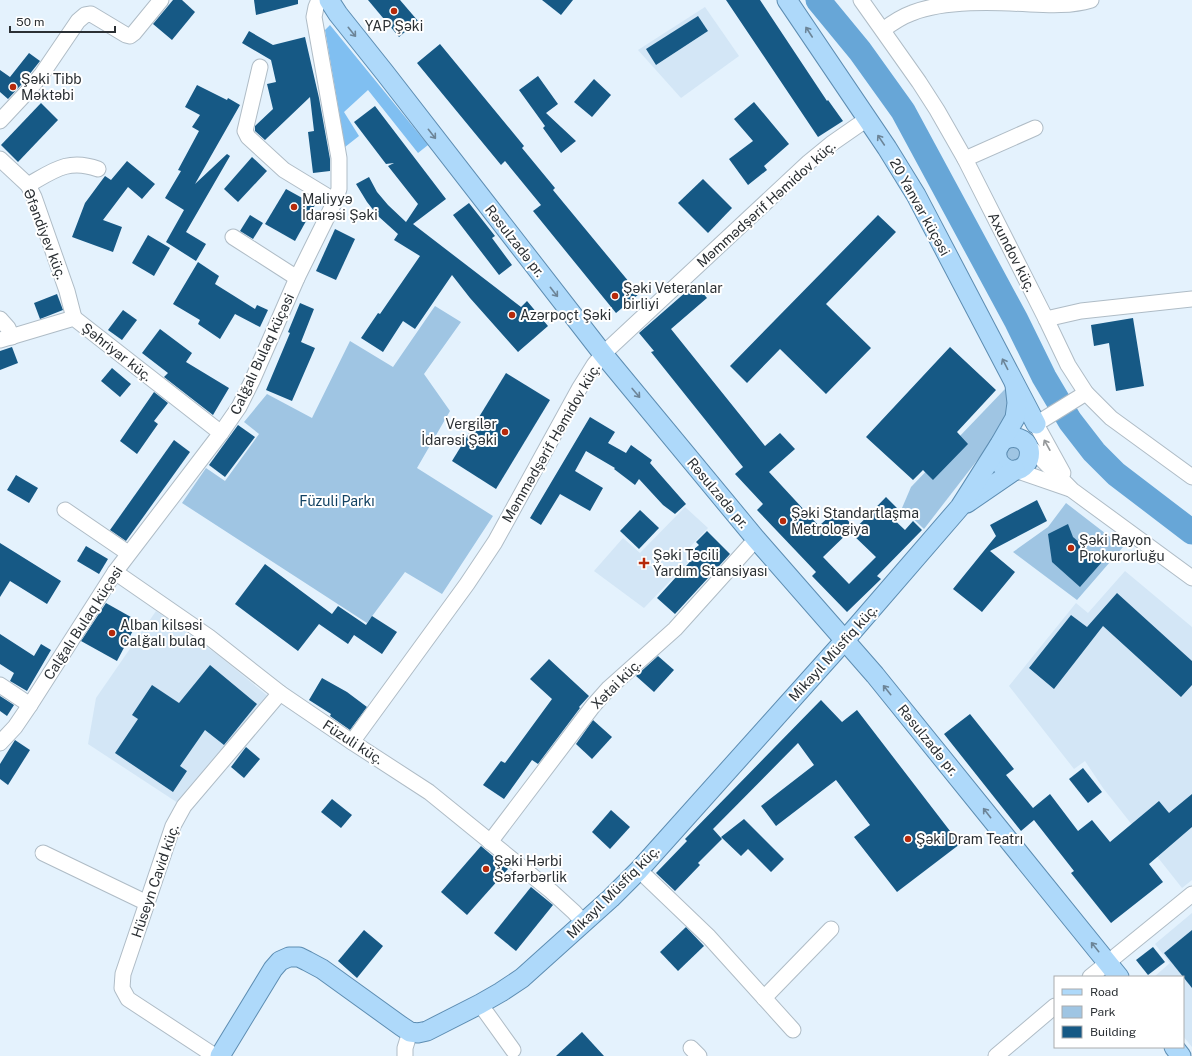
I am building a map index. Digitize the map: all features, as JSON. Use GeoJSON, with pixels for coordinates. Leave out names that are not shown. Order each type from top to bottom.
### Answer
{"type":"FeatureCollection","features":[{"type":"Feature","properties":{"kind":"main road","name":"Rəsulzadə pr."},"geometry":{"type":"LineString","coordinates":[[329,0],[338,14],[603,354],[756,539],[845,640],[982,806],[1118,976]]}},
{"type":"Feature","properties":{"kind":"main road","name":"20 Yanvar küçəsi"},"geometry":{"type":"LineString","coordinates":[[787,0],[904,175],[926,211],[1015,385],[1040,421]]}},
{"type":"Feature","properties":{"kind":"main road"},"geometry":{"type":"LineString","coordinates":[[960,507],[1002,442],[1013,422],[1017,409],[1015,385]]}},
{"type":"Feature","properties":{"kind":"main road"},"geometry":{"type":"LineString","coordinates":[[1002,442],[1040,421]]}},
{"type":"Feature","properties":{"kind":"main road"},"geometry":{"type":"LineString","coordinates":[[960,507],[1015,470],[1025,466],[1028,448],[1040,421]]}},
{"type":"Feature","properties":{"kind":"main road"},"geometry":{"type":"LineString","coordinates":[[1015,470],[1004,468],[1000,464],[997,454],[1002,442],[1014,437],[1028,448]]}},
{"type":"Feature","properties":{"kind":"main road","name":"Mikayıl Müsfiq küç."},"geometry":{"type":"LineString","coordinates":[[410,1032],[418,1033],[427,1031],[480,1004],[522,978],[611,898],[639,870],[845,640],[960,507]]}},
{"type":"Feature","properties":{"kind":"main road"},"geometry":{"type":"LineString","coordinates":[[220,1056],[273,969],[280,961],[289,958],[299,957],[322,969],[410,1032]]}},
{"type":"Feature","properties":{"kind":"main road"},"geometry":{"type":"LineString","coordinates":[[1175,1048],[1182,1056]]}},
{"type":"Feature","properties":{"kind":"street"},"geometry":{"type":"LineString","coordinates":[[0,121],[28,92],[78,21],[85,15],[91,14],[126,36],[130,36],[161,0]]}},
{"type":"Feature","properties":{"kind":"street","name":"Calğalı Bulaq küçəsi"},"geometry":{"type":"LineString","coordinates":[[0,743],[15,727],[30,705],[114,572],[221,433],[239,407],[297,278],[335,201],[339,189],[339,158],[314,17],[318,0]]}},
{"type":"Feature","properties":{"kind":"street","name":"Axundov küç."},"geometry":{"type":"LineString","coordinates":[[861,0],[937,110],[965,159],[1068,365],[1086,393],[1111,418],[1192,477]]}},
{"type":"Feature","properties":{"kind":"street"},"geometry":{"type":"LineString","coordinates":[[883,30],[897,20],[913,12],[939,6],[977,2],[1056,5],[1091,0]]}},
{"type":"Feature","properties":{"kind":"street"},"geometry":{"type":"LineString","coordinates":[[260,68],[246,131],[248,137],[284,170],[335,201]]}},
{"type":"Feature","properties":{"kind":"street","name":"Məmmədşərif Həmidov küç."},"geometry":{"type":"LineString","coordinates":[[352,742],[467,584],[495,542],[586,376],[603,354],[809,162],[831,144],[867,119]]}},
{"type":"Feature","properties":{"kind":"street"},"geometry":{"type":"LineString","coordinates":[[965,159],[1035,128]]}},
{"type":"Feature","properties":{"kind":"street","name":"Əfəndiyev küç."},"geometry":{"type":"LineString","coordinates":[[0,159],[28,185],[34,197],[67,291],[74,318]]}},
{"type":"Feature","properties":{"kind":"street"},"geometry":{"type":"LineString","coordinates":[[28,185],[60,167],[78,164],[98,169]]}},
{"type":"Feature","properties":{"kind":"street"},"geometry":{"type":"LineString","coordinates":[[233,237],[297,278]]}},
{"type":"Feature","properties":{"kind":"street"},"geometry":{"type":"LineString","coordinates":[[1046,319],[1081,311],[1192,299]]}},
{"type":"Feature","properties":{"kind":"street","name":"Şəhriyar küç."},"geometry":{"type":"LineString","coordinates":[[6,338],[74,318],[221,433]]}},
{"type":"Feature","properties":{"kind":"street"},"geometry":{"type":"LineString","coordinates":[[0,319],[8,328],[6,338]]}},
{"type":"Feature","properties":{"kind":"street"},"geometry":{"type":"LineString","coordinates":[[1072,490],[1040,421],[1086,393]]}},
{"type":"Feature","properties":{"kind":"street"},"geometry":{"type":"LineString","coordinates":[[1028,448],[1072,490],[1192,578]]}},
{"type":"Feature","properties":{"kind":"street"},"geometry":{"type":"LineString","coordinates":[[1015,470],[1072,490]]}},
{"type":"Feature","properties":{"kind":"street"},"geometry":{"type":"LineString","coordinates":[[65,510],[128,553]]}},
{"type":"Feature","properties":{"kind":"street","name":"Xətai küç."},"geometry":{"type":"LineString","coordinates":[[490,842],[608,688],[675,629],[756,539]]}},
{"type":"Feature","properties":{"kind":"street","name":"Füzuli küç."},"geometry":{"type":"LineString","coordinates":[[114,572],[209,637],[280,693],[429,792],[561,899],[584,923]]}},
{"type":"Feature","properties":{"kind":"street"},"geometry":{"type":"LineString","coordinates":[[0,685],[30,705]]}},
{"type":"Feature","properties":{"kind":"street","name":"Hüseyn Cavid küç."},"geometry":{"type":"LineString","coordinates":[[215,1056],[128,999],[122,988],[123,974],[173,826],[184,806],[280,693]]}},
{"type":"Feature","properties":{"kind":"street"},"geometry":{"type":"LineString","coordinates":[[43,854],[147,903]]}},
{"type":"Feature","properties":{"kind":"street"},"geometry":{"type":"LineString","coordinates":[[639,870],[709,937],[793,1030]]}},
{"type":"Feature","properties":{"kind":"street"},"geometry":{"type":"LineString","coordinates":[[1091,976],[1192,894]]}},
{"type":"Feature","properties":{"kind":"street"},"geometry":{"type":"LineString","coordinates":[[764,998],[831,929]]}},
{"type":"Feature","properties":{"kind":"street"},"geometry":{"type":"LineString","coordinates":[[480,1004],[513,1050]]}},
{"type":"Feature","properties":{"kind":"street"},"geometry":{"type":"LineString","coordinates":[[996,1056],[1054,1007]]}},
{"type":"Feature","properties":{"kind":"street"},"geometry":{"type":"LineString","coordinates":[[405,1056],[410,1032]]}},
{"type":"Feature","properties":{"kind":"shaded area"},"geometry":{"type":"Polygon","coordinates":[[[705,7],[739,56],[681,98],[638,50],[705,7]]]}},
{"type":"Feature","properties":{"kind":"shaded area"},"geometry":{"type":"Polygon","coordinates":[[[330,25],[428,145],[418,153],[368,90],[344,112],[359,136],[345,147],[325,30],[330,25]]]}},
{"type":"Feature","properties":{"kind":"shaded area","name":"Şəki Təcili Yardım Stansiyası"},"geometry":{"type":"Polygon","coordinates":[[[685,507],[708,528],[689,548],[695,555],[644,608],[594,571],[623,538],[640,553],[685,507]]]}},
{"type":"Feature","properties":{"kind":"shaded area"},"geometry":{"type":"Polygon","coordinates":[[[1125,571],[1192,627],[1192,880],[1182,888],[1103,788],[1085,761],[1074,769],[1009,686],[1076,603],[1088,613],[1125,571]]]}},
{"type":"Feature","properties":{"kind":"shaded area"},"geometry":{"type":"Polygon","coordinates":[[[156,611],[218,655],[269,697],[178,803],[88,744],[96,698],[156,611]]]}},
{"type":"Feature","properties":{"kind":"shaded area"},"geometry":{"type":"Polygon","coordinates":[[[1192,913],[1192,1047],[1184,1037],[1184,976],[1155,976],[1170,963],[1155,944],[1192,913]]]}},
{"type":"Feature","properties":{"kind":"green space","name":"Füzuli Parkı"},"geometry":{"type":"Polygon","coordinates":[[[435,306],[461,322],[424,374],[450,411],[417,468],[493,516],[442,594],[405,572],[367,623],[182,503],[206,468],[225,481],[259,434],[244,422],[267,394],[312,418],[350,341],[393,367],[435,306]]]}},
{"type":"Feature","properties":{"kind":"green space"},"geometry":{"type":"Polygon","coordinates":[[[1005,389],[1010,398],[1008,414],[999,432],[924,529],[902,508],[911,487],[1005,389]]]}},
{"type":"Feature","properties":{"kind":"green space"},"geometry":{"type":"Polygon","coordinates":[[[1018,446],[1021,456],[1017,462],[1006,459],[1005,449],[1018,446]]]}},
{"type":"Feature","properties":{"kind":"green space"},"geometry":{"type":"Polygon","coordinates":[[[1066,503],[1123,547],[1077,600],[1013,552],[1048,527],[1066,503]]]}},
{"type":"Feature","properties":{"kind":"building"},"geometry":{"type":"Polygon","coordinates":[[[173,0],[182,0],[195,12],[172,40],[153,24],[173,0]]]}},
{"type":"Feature","properties":{"kind":"building"},"geometry":{"type":"Polygon","coordinates":[[[254,0],[298,0],[298,4],[256,15],[254,0]]]}},
{"type":"Feature","properties":{"kind":"building"},"geometry":{"type":"Polygon","coordinates":[[[368,0],[400,0],[418,21],[399,37],[368,0]]]}},
{"type":"Feature","properties":{"kind":"building"},"geometry":{"type":"Polygon","coordinates":[[[542,0],[573,0],[561,15],[542,0]]]}},
{"type":"Feature","properties":{"kind":"building"},"geometry":{"type":"Polygon","coordinates":[[[726,0],[760,0],[827,101],[828,100],[843,121],[818,137],[726,0]]]}},
{"type":"Feature","properties":{"kind":"building"},"geometry":{"type":"Polygon","coordinates":[[[698,16],[708,31],[656,65],[646,49],[698,16]]]}},
{"type":"Feature","properties":{"kind":"building"},"geometry":{"type":"Polygon","coordinates":[[[249,31],[273,45],[305,37],[319,98],[330,159],[330,171],[313,173],[308,132],[314,131],[310,97],[265,140],[255,131],[255,126],[273,109],[267,84],[276,82],[271,60],[242,43],[249,31]]]}},
{"type":"Feature","properties":{"kind":"building"},"geometry":{"type":"Polygon","coordinates":[[[440,44],[524,146],[522,148],[555,188],[553,190],[639,294],[616,313],[533,211],[541,205],[505,161],[501,165],[417,63],[440,44]]]}},
{"type":"Feature","properties":{"kind":"building"},"geometry":{"type":"Polygon","coordinates":[[[29,53],[40,61],[8,99],[0,92],[0,70],[10,77],[29,53]]]}},
{"type":"Feature","properties":{"kind":"building"},"geometry":{"type":"Polygon","coordinates":[[[538,76],[558,104],[546,113],[576,141],[561,153],[543,128],[545,126],[519,90],[538,76]]]}},
{"type":"Feature","properties":{"kind":"building"},"geometry":{"type":"Polygon","coordinates":[[[594,79],[611,95],[592,117],[574,102],[594,79]]]}},
{"type":"Feature","properties":{"kind":"building"},"geometry":{"type":"Polygon","coordinates":[[[197,85],[227,100],[228,98],[240,105],[195,184],[227,154],[230,156],[186,232],[206,244],[196,261],[166,242],[184,210],[165,198],[181,171],[178,170],[199,131],[192,127],[200,115],[185,107],[197,85]]]}},
{"type":"Feature","properties":{"kind":"building"},"geometry":{"type":"Polygon","coordinates":[[[754,102],[789,144],[764,166],[767,170],[748,185],[729,159],[753,141],[734,119],[754,102]]]}},
{"type":"Feature","properties":{"kind":"building"},"geometry":{"type":"Polygon","coordinates":[[[41,103],[58,120],[18,162],[1,145],[41,103]]]}},
{"type":"Feature","properties":{"kind":"building"},"geometry":{"type":"Polygon","coordinates":[[[375,106],[446,199],[413,224],[521,307],[527,301],[548,326],[518,352],[470,298],[452,275],[415,329],[403,321],[383,352],[361,338],[378,313],[380,314],[420,256],[394,240],[398,234],[378,216],[356,184],[369,177],[377,192],[406,222],[418,204],[388,166],[394,163],[386,164],[354,122],[375,106]]]}},
{"type":"Feature","properties":{"kind":"building"},"geometry":{"type":"Polygon","coordinates":[[[252,157],[267,171],[238,202],[224,189],[252,157]]]}},
{"type":"Feature","properties":{"kind":"building"},"geometry":{"type":"Polygon","coordinates":[[[127,161],[155,184],[142,199],[128,187],[103,220],[122,227],[113,252],[72,237],[85,203],[105,176],[111,180],[127,161]]]}},
{"type":"Feature","properties":{"kind":"building"},"geometry":{"type":"Polygon","coordinates":[[[703,179],[732,208],[708,233],[678,203],[703,179]]]}},
{"type":"Feature","properties":{"kind":"building"},"geometry":{"type":"Polygon","coordinates":[[[286,189],[315,205],[295,241],[265,224],[286,189]]]}},
{"type":"Feature","properties":{"kind":"building"},"geometry":{"type":"Polygon","coordinates":[[[469,203],[495,236],[492,238],[512,265],[499,275],[453,215],[469,203]]]}},
{"type":"Feature","properties":{"kind":"building"},"geometry":{"type":"Polygon","coordinates":[[[250,215],[263,223],[253,239],[240,231],[250,215]]]}},
{"type":"Feature","properties":{"kind":"building"},"geometry":{"type":"Polygon","coordinates":[[[878,215],[896,232],[826,304],[871,348],[826,394],[780,349],[747,383],[730,366],[878,215]]]}},
{"type":"Feature","properties":{"kind":"building"},"geometry":{"type":"Polygon","coordinates":[[[335,229],[355,239],[336,280],[316,271],[335,229]]]}},
{"type":"Feature","properties":{"kind":"building"},"geometry":{"type":"Polygon","coordinates":[[[148,235],[170,248],[154,276],[132,263],[148,235]]]}},
{"type":"Feature","properties":{"kind":"building"},"geometry":{"type":"Polygon","coordinates":[[[198,262],[219,276],[215,284],[255,309],[257,305],[268,310],[260,327],[235,314],[220,339],[198,324],[200,320],[173,304],[198,262]]]}},
{"type":"Feature","properties":{"kind":"building"},"geometry":{"type":"Polygon","coordinates":[[[695,284],[707,298],[671,329],[765,446],[780,433],[795,449],[769,472],[819,526],[837,509],[854,527],[823,557],[849,584],[876,557],[851,533],[886,497],[897,508],[889,515],[905,530],[913,521],[922,530],[877,576],[881,579],[847,612],[812,576],[816,572],[757,510],[763,504],[735,474],[743,467],[651,352],[654,351],[639,333],[695,284]]]}},
{"type":"Feature","properties":{"kind":"building"},"geometry":{"type":"Polygon","coordinates":[[[57,294],[63,310],[40,319],[34,303],[57,294]]]}},
{"type":"Feature","properties":{"kind":"building"},"geometry":{"type":"Polygon","coordinates":[[[300,303],[314,309],[301,342],[315,348],[292,401],[266,390],[290,333],[288,332],[300,303]]]}},
{"type":"Feature","properties":{"kind":"building"},"geometry":{"type":"Polygon","coordinates":[[[123,310],[137,320],[122,340],[108,330],[123,310]]]}},
{"type":"Feature","properties":{"kind":"building"},"geometry":{"type":"Polygon","coordinates":[[[1133,318],[1144,386],[1116,391],[1109,343],[1094,346],[1091,325],[1133,318]]]}},
{"type":"Feature","properties":{"kind":"building"},"geometry":{"type":"Polygon","coordinates":[[[160,329],[192,353],[186,362],[229,388],[213,415],[164,377],[168,373],[142,353],[160,329]]]}},
{"type":"Feature","properties":{"kind":"building"},"geometry":{"type":"Polygon","coordinates":[[[12,347],[18,363],[0,370],[0,351],[12,347]]]}},
{"type":"Feature","properties":{"kind":"building"},"geometry":{"type":"Polygon","coordinates":[[[950,347],[996,390],[957,432],[968,444],[933,480],[923,470],[913,480],[866,437],[950,347]]]}},
{"type":"Feature","properties":{"kind":"building"},"geometry":{"type":"Polygon","coordinates":[[[112,368],[131,384],[120,397],[101,381],[112,368]]]}},
{"type":"Feature","properties":{"kind":"building"},"geometry":{"type":"Polygon","coordinates":[[[506,373],[550,400],[496,489],[452,461],[506,373]]]}},
{"type":"Feature","properties":{"kind":"building"},"geometry":{"type":"Polygon","coordinates":[[[154,392],[168,403],[154,421],[158,424],[137,454],[120,441],[154,392]]]}},
{"type":"Feature","properties":{"kind":"building"},"geometry":{"type":"Polygon","coordinates":[[[590,417],[615,432],[608,443],[626,453],[631,445],[652,460],[650,463],[686,504],[675,514],[663,505],[639,479],[635,485],[614,469],[615,468],[586,451],[575,471],[603,488],[590,511],[560,494],[541,525],[530,518],[590,417]]]}},
{"type":"Feature","properties":{"kind":"building"},"geometry":{"type":"Polygon","coordinates":[[[238,425],[255,437],[225,477],[209,465],[238,425]]]}},
{"type":"Feature","properties":{"kind":"building"},"geometry":{"type":"Polygon","coordinates":[[[174,440],[190,452],[126,541],[110,530],[174,440]]]}},
{"type":"Feature","properties":{"kind":"building"},"geometry":{"type":"Polygon","coordinates":[[[16,475],[38,488],[29,503],[7,490],[16,475]]]}},
{"type":"Feature","properties":{"kind":"building"},"geometry":{"type":"Polygon","coordinates":[[[1037,500],[1047,521],[990,551],[1015,572],[982,612],[953,589],[996,536],[990,525],[1037,500]]]}},
{"type":"Feature","properties":{"kind":"building"},"geometry":{"type":"Polygon","coordinates":[[[640,510],[659,528],[639,549],[620,531],[640,510]]]}},
{"type":"Feature","properties":{"kind":"building"},"geometry":{"type":"Polygon","coordinates":[[[1068,524],[1073,537],[1102,562],[1080,587],[1052,562],[1048,534],[1068,524]]]}},
{"type":"Feature","properties":{"kind":"building"},"geometry":{"type":"Polygon","coordinates":[[[707,531],[730,554],[675,614],[657,598],[697,554],[693,550],[699,545],[696,542],[707,531]]]}},
{"type":"Feature","properties":{"kind":"building"},"geometry":{"type":"Polygon","coordinates":[[[0,543],[61,581],[47,604],[10,581],[0,597],[0,543]]]}},
{"type":"Feature","properties":{"kind":"building"},"geometry":{"type":"Polygon","coordinates":[[[86,546],[108,559],[99,574],[77,561],[86,546]]]}},
{"type":"Feature","properties":{"kind":"building"},"geometry":{"type":"Polygon","coordinates":[[[265,564],[332,614],[338,606],[366,625],[372,616],[397,632],[382,654],[354,635],[348,644],[319,624],[298,651],[235,604],[265,564]]]}},
{"type":"Feature","properties":{"kind":"building"},"geometry":{"type":"Polygon","coordinates":[[[1117,593],[1192,661],[1192,685],[1181,697],[1103,626],[1054,689],[1029,668],[1071,615],[1087,627],[1117,593]]]}},
{"type":"Feature","properties":{"kind":"building"},"geometry":{"type":"Polygon","coordinates":[[[106,603],[138,621],[117,661],[81,641],[106,603]]]}},
{"type":"Feature","properties":{"kind":"building"},"geometry":{"type":"Polygon","coordinates":[[[0,634],[34,656],[41,644],[51,650],[27,691],[10,681],[14,673],[0,664],[0,634]]]}},
{"type":"Feature","properties":{"kind":"building"},"geometry":{"type":"Polygon","coordinates":[[[658,656],[674,670],[654,692],[636,676],[658,656]]]}},
{"type":"Feature","properties":{"kind":"building"},"geometry":{"type":"Polygon","coordinates":[[[549,659],[589,696],[579,707],[580,708],[538,764],[532,760],[504,799],[483,785],[501,761],[505,763],[552,699],[530,679],[549,659]]]}},
{"type":"Feature","properties":{"kind":"building"},"geometry":{"type":"Polygon","coordinates":[[[210,665],[257,704],[224,745],[205,730],[180,766],[187,771],[173,792],[115,753],[138,719],[132,715],[152,685],[179,703],[210,665]]]}},
{"type":"Feature","properties":{"kind":"building"},"geometry":{"type":"Polygon","coordinates":[[[322,678],[347,692],[367,707],[350,730],[330,716],[331,714],[309,700],[322,678]]]}},
{"type":"Feature","properties":{"kind":"building"},"geometry":{"type":"Polygon","coordinates":[[[0,696],[14,705],[7,716],[0,711],[0,696]]]}},
{"type":"Feature","properties":{"kind":"building"},"geometry":{"type":"Polygon","coordinates":[[[821,700],[842,722],[857,710],[960,844],[897,892],[854,837],[870,825],[836,780],[776,826],[761,806],[814,765],[798,743],[713,829],[722,839],[698,863],[700,865],[675,891],[656,873],[687,841],[685,839],[821,700]]]}},
{"type":"Feature","properties":{"kind":"building"},"geometry":{"type":"Polygon","coordinates":[[[970,714],[1014,769],[1006,775],[1033,808],[1050,794],[1078,831],[1092,820],[1110,842],[1159,801],[1169,813],[1192,794],[1192,827],[1149,864],[1163,882],[1111,923],[1071,873],[1074,871],[1034,820],[1021,831],[944,734],[970,714]]]}},
{"type":"Feature","properties":{"kind":"building"},"geometry":{"type":"Polygon","coordinates":[[[593,720],[612,737],[592,759],[576,744],[593,720]]]}},
{"type":"Feature","properties":{"kind":"building"},"geometry":{"type":"Polygon","coordinates":[[[15,740],[30,750],[8,785],[0,779],[0,764],[15,740]]]}},
{"type":"Feature","properties":{"kind":"building"},"geometry":{"type":"Polygon","coordinates":[[[246,747],[260,759],[244,778],[231,767],[246,747]]]}},
{"type":"Feature","properties":{"kind":"building"},"geometry":{"type":"Polygon","coordinates":[[[1083,768],[1102,792],[1088,803],[1069,779],[1083,768]]]}},
{"type":"Feature","properties":{"kind":"building"},"geometry":{"type":"Polygon","coordinates":[[[332,799],[352,815],[341,828],[321,812],[332,799]]]}},
{"type":"Feature","properties":{"kind":"building"},"geometry":{"type":"Polygon","coordinates":[[[611,810],[630,827],[610,849],[592,832],[611,810]]]}},
{"type":"Feature","properties":{"kind":"building"},"geometry":{"type":"Polygon","coordinates":[[[744,819],[784,859],[771,872],[748,849],[741,856],[721,837],[744,819]]]}},
{"type":"Feature","properties":{"kind":"building"},"geometry":{"type":"Polygon","coordinates":[[[481,846],[508,869],[467,915],[441,892],[481,846]]]}},
{"type":"Feature","properties":{"kind":"building"},"geometry":{"type":"Polygon","coordinates":[[[531,887],[553,905],[516,951],[494,933],[531,887]]]}},
{"type":"Feature","properties":{"kind":"building"},"geometry":{"type":"Polygon","coordinates":[[[686,927],[704,946],[678,971],[660,952],[686,927]]]}},
{"type":"Feature","properties":{"kind":"building"},"geometry":{"type":"Polygon","coordinates":[[[364,930],[383,946],[357,978],[338,961],[364,930]]]}},
{"type":"Feature","properties":{"kind":"building"},"geometry":{"type":"Polygon","coordinates":[[[1192,930],[1192,988],[1184,976],[1182,976],[1164,953],[1192,930]]]}},
{"type":"Feature","properties":{"kind":"building"},"geometry":{"type":"Polygon","coordinates":[[[1153,947],[1165,962],[1148,975],[1136,960],[1153,947]]]}},
{"type":"Feature","properties":{"kind":"building"},"geometry":{"type":"Polygon","coordinates":[[[582,1032],[604,1056],[556,1056],[582,1032]]]}},
{"type":"Feature","properties":{"kind":"waterway"},"geometry":{"type":"LineString","coordinates":[[818,0],[860,51],[903,111],[1016,320],[1044,377],[1070,421],[1094,452],[1116,474],[1192,532]]}},
{"type":"Feature","properties":{"kind":"place","name":"YAP Şəki"},"geometry":{"type":"Point","coordinates":[394,11]}},
{"type":"Feature","properties":{"kind":"place","name":"Şəki Tibb Məktəbi"},"geometry":{"type":"Point","coordinates":[13,87]}},
{"type":"Feature","properties":{"kind":"place","name":"Maliyyə İdarəsi Şəki"},"geometry":{"type":"Point","coordinates":[294,207]}},
{"type":"Feature","properties":{"kind":"place","name":"Şəki Veteranlar birliyi"},"geometry":{"type":"Point","coordinates":[615,296]}},
{"type":"Feature","properties":{"kind":"place","name":"Azərpoçt Şəki"},"geometry":{"type":"Point","coordinates":[512,315]}},
{"type":"Feature","properties":{"kind":"place","name":"Vergilər İdarəsi Şəki"},"geometry":{"type":"Point","coordinates":[505,432]}},
{"type":"Feature","properties":{"kind":"place","name":"Şəki Standartlaşma Metrologiya"},"geometry":{"type":"Point","coordinates":[783,521]}},
{"type":"Feature","properties":{"kind":"place","name":"Şəki Rayon Prokurorluğu"},"geometry":{"type":"Point","coordinates":[1071,548]}},
{"type":"Feature","properties":{"kind":"place","name":"Şəki Təcili Yardım Stansiyası"},"geometry":{"type":"Point","coordinates":[644,563]}},
{"type":"Feature","properties":{"kind":"place","name":"Alban kilsəsi Calğalı bulaq"},"geometry":{"type":"Point","coordinates":[112,633]}},
{"type":"Feature","properties":{"kind":"place","name":"Şəki Dram Teatrı"},"geometry":{"type":"Point","coordinates":[908,839]}},
{"type":"Feature","properties":{"kind":"place","name":"Şəki Hərbi Səfərbərlik"},"geometry":{"type":"Point","coordinates":[486,869]}}]}
